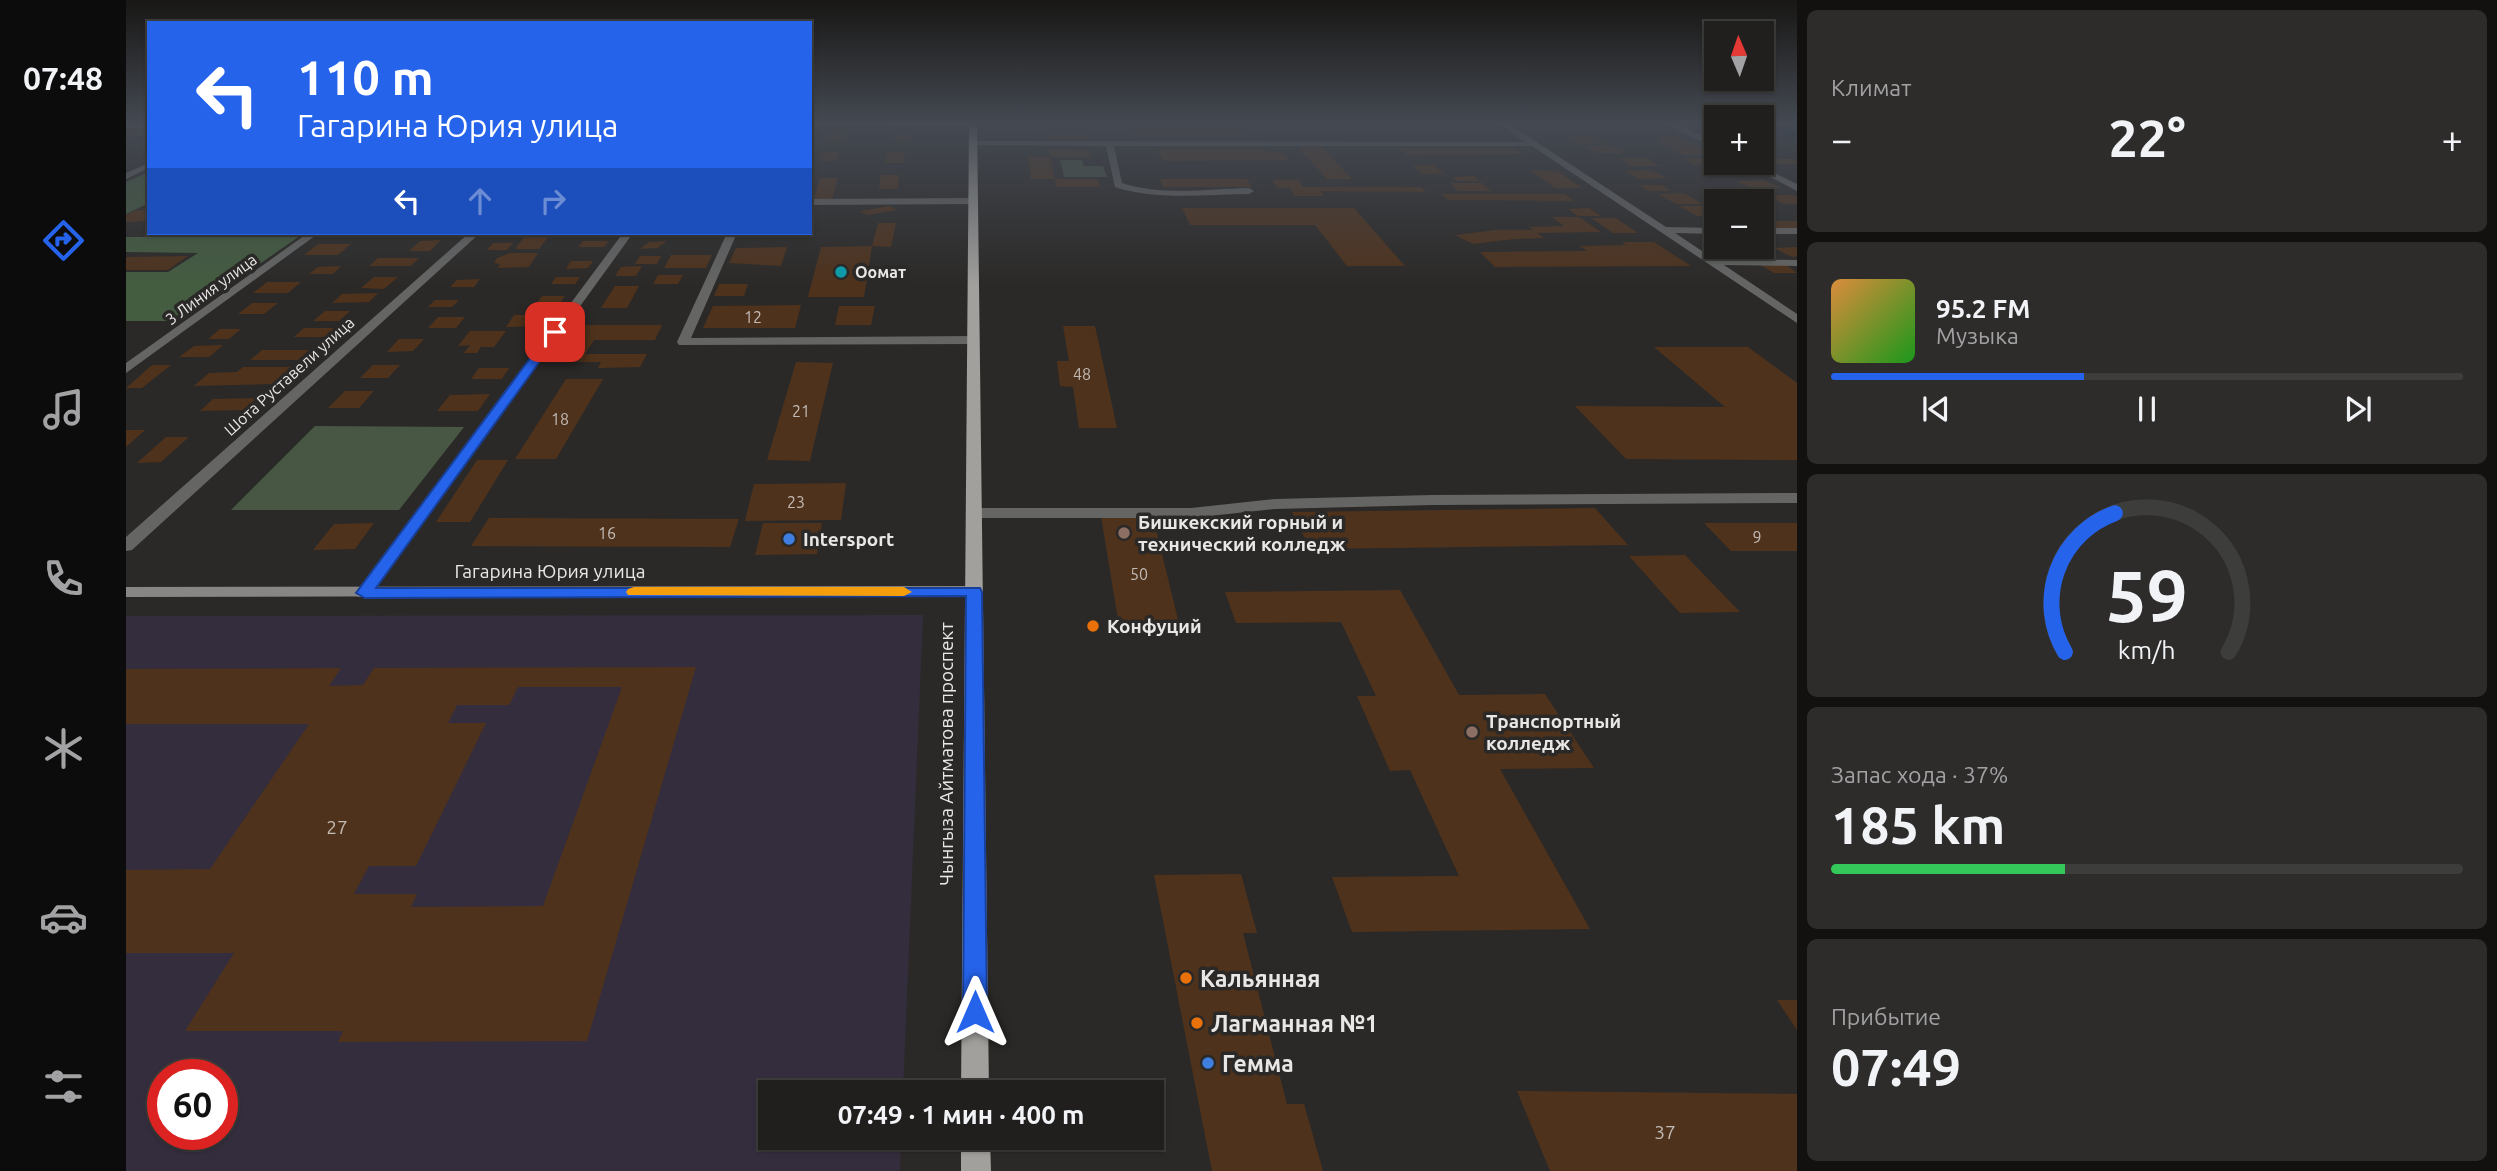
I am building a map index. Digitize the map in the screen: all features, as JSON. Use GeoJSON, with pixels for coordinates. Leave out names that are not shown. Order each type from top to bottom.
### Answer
{"type":"FeatureCollection","features":[{"type":"Feature","properties":{"kind":"main road","name":"Чынгыза Айтматова проспект"},"geometry":{"type":"LineString","coordinates":[[973,177],[975,1080]]}},
{"type":"Feature","properties":{"kind":"main road","name":"Гагарина Юрия улица"},"geometry":{"type":"LineString","coordinates":[[126,592],[974,592]]}},
{"type":"Feature","properties":{"kind":"main road"},"geometry":{"type":"LineString","coordinates":[[975,1150],[976,1171]]}},
{"type":"Feature","properties":{"kind":"street"},"geometry":{"type":"LineString","coordinates":[[1116,177],[1118,185],[1141,190],[1248,191]]}},
{"type":"Feature","properties":{"kind":"street"},"geometry":{"type":"LineString","coordinates":[[1582,177],[1797,319]]}},
{"type":"Feature","properties":{"kind":"street"},"geometry":{"type":"LineString","coordinates":[[1775,177],[1797,188]]}},
{"type":"Feature","properties":{"kind":"street"},"geometry":{"type":"LineString","coordinates":[[812,202],[973,201]]}},
{"type":"Feature","properties":{"kind":"street"},"geometry":{"type":"LineString","coordinates":[[1662,230],[1704,230]]}},
{"type":"Feature","properties":{"kind":"street"},"geometry":{"type":"LineString","coordinates":[[1774,231],[1797,232]]}},
{"type":"Feature","properties":{"kind":"street","name":"3 Линия улица"},"geometry":{"type":"LineString","coordinates":[[126,369],[311,235]]}},
{"type":"Feature","properties":{"kind":"street","name":"Шота Руставели улица"},"geometry":{"type":"LineString","coordinates":[[126,546],[473,235]]}},
{"type":"Feature","properties":{"kind":"street"},"geometry":{"type":"LineString","coordinates":[[365,593],[627,235]]}},
{"type":"Feature","properties":{"kind":"street"},"geometry":{"type":"LineString","coordinates":[[731,235],[684,342],[974,340]]}},
{"type":"Feature","properties":{"kind":"street"},"geometry":{"type":"LineString","coordinates":[[1711,262],[1797,263]]}},
{"type":"Feature","properties":{"kind":"street"},"geometry":{"type":"LineString","coordinates":[[974,513],[1191,513],[1275,504],[1432,500],[1797,498]]}},
{"type":"Feature","properties":{"kind":"shaded area"},"geometry":{"type":"Polygon","coordinates":[[[923,615],[904,1080],[758,1080],[758,1150],[901,1150],[900,1171],[126,1171],[126,616],[923,615]]]}},
{"type":"Feature","properties":{"kind":"green space"},"geometry":{"type":"Polygon","coordinates":[[[138,177],[147,177],[147,204],[126,214],[126,182],[138,177]]]}},
{"type":"Feature","properties":{"kind":"green space"},"geometry":{"type":"Polygon","coordinates":[[[301,235],[178,321],[126,321],[126,272],[168,272],[198,253],[126,252],[126,237],[301,235]]]}},
{"type":"Feature","properties":{"kind":"green space"},"geometry":{"type":"Polygon","coordinates":[[[315,426],[464,427],[399,510],[231,510],[315,426]]]}},
{"type":"Feature","properties":{"kind":"building"},"geometry":{"type":"Polygon","coordinates":[[[881,177],[899,177],[898,189],[879,189],[881,177]]]}},
{"type":"Feature","properties":{"kind":"building"},"geometry":{"type":"Polygon","coordinates":[[[1031,177],[1054,177],[1055,179],[1031,179],[1031,177]]]}},
{"type":"Feature","properties":{"kind":"building"},"geometry":{"type":"Polygon","coordinates":[[[1325,177],[1350,177],[1352,179],[1327,179],[1325,177]]]}},
{"type":"Feature","properties":{"kind":"building"},"geometry":{"type":"Polygon","coordinates":[[[1452,177],[1475,177],[1480,181],[1458,181],[1452,177]]]}},
{"type":"Feature","properties":{"kind":"building"},"geometry":{"type":"Polygon","coordinates":[[[1539,177],[1565,177],[1582,188],[1555,188],[1539,177]]]}},
{"type":"Feature","properties":{"kind":"building"},"geometry":{"type":"Polygon","coordinates":[[[1635,177],[1667,178],[1639,179],[1635,177]]]}},
{"type":"Feature","properties":{"kind":"building"},"geometry":{"type":"Polygon","coordinates":[[[820,178],[838,178],[832,199],[814,199],[820,178]]]}},
{"type":"Feature","properties":{"kind":"building"},"geometry":{"type":"Polygon","coordinates":[[[1055,179],[1098,179],[1100,187],[1056,187],[1055,179]]]}},
{"type":"Feature","properties":{"kind":"building"},"geometry":{"type":"Polygon","coordinates":[[[1160,179],[1247,179],[1252,187],[1163,187],[1160,179]]]}},
{"type":"Feature","properties":{"kind":"building"},"geometry":{"type":"Polygon","coordinates":[[[1272,180],[1298,180],[1303,187],[1421,187],[1426,192],[1320,191],[1324,196],[1295,196],[1289,188],[1277,188],[1272,180]]]}},
{"type":"Feature","properties":{"kind":"building"},"geometry":{"type":"Polygon","coordinates":[[[1763,180],[1781,188],[1753,189],[1736,181],[1763,180]]]}},
{"type":"Feature","properties":{"kind":"building"},"geometry":{"type":"Polygon","coordinates":[[[1450,183],[1482,183],[1491,191],[1458,191],[1450,183]]]}},
{"type":"Feature","properties":{"kind":"building"},"geometry":{"type":"Polygon","coordinates":[[[1639,185],[1662,185],[1671,191],[1648,191],[1639,185]]]}},
{"type":"Feature","properties":{"kind":"building"},"geometry":{"type":"Polygon","coordinates":[[[1684,193],[1703,204],[1676,204],[1658,194],[1684,193]]]}},
{"type":"Feature","properties":{"kind":"building"},"geometry":{"type":"Polygon","coordinates":[[[1441,194],[1565,194],[1574,201],[1448,200],[1441,194]]]}},
{"type":"Feature","properties":{"kind":"building"},"geometry":{"type":"Polygon","coordinates":[[[1774,195],[1797,197],[1797,204],[1784,204],[1774,199],[1774,195]]]}},
{"type":"Feature","properties":{"kind":"building"},"geometry":{"type":"Polygon","coordinates":[[[890,206],[897,210],[867,215],[860,211],[890,206]]]}},
{"type":"Feature","properties":{"kind":"building"},"geometry":{"type":"Polygon","coordinates":[[[1679,206],[1704,206],[1704,216],[1697,216],[1679,206]]]}},
{"type":"Feature","properties":{"kind":"building"},"geometry":{"type":"Polygon","coordinates":[[[1182,208],[1354,208],[1405,266],[1347,266],[1315,225],[1190,225],[1182,208]]]}},
{"type":"Feature","properties":{"kind":"building"},"geometry":{"type":"Polygon","coordinates":[[[1589,208],[1601,216],[1578,216],[1568,209],[1589,208]]]}},
{"type":"Feature","properties":{"kind":"building"},"geometry":{"type":"Polygon","coordinates":[[[135,210],[147,210],[147,221],[126,222],[126,215],[135,210]]]}},
{"type":"Feature","properties":{"kind":"building"},"geometry":{"type":"Polygon","coordinates":[[[1552,217],[1579,217],[1601,232],[1537,233],[1544,238],[1473,244],[1455,235],[1564,226],[1552,217]]]}},
{"type":"Feature","properties":{"kind":"building"},"geometry":{"type":"Polygon","coordinates":[[[1591,218],[1616,218],[1638,233],[1613,233],[1591,218]]]}},
{"type":"Feature","properties":{"kind":"building"},"geometry":{"type":"Polygon","coordinates":[[[1774,221],[1797,221],[1797,228],[1774,228],[1774,221]]]}},
{"type":"Feature","properties":{"kind":"building"},"geometry":{"type":"Polygon","coordinates":[[[878,223],[896,223],[891,247],[872,246],[878,223]]]}},
{"type":"Feature","properties":{"kind":"building"},"geometry":{"type":"Polygon","coordinates":[[[330,235],[364,235],[362,237],[327,237],[330,235]]]}},
{"type":"Feature","properties":{"kind":"building"},"geometry":{"type":"Polygon","coordinates":[[[525,236],[549,236],[539,249],[515,249],[525,236]]]}},
{"type":"Feature","properties":{"kind":"building"},"geometry":{"type":"Polygon","coordinates":[[[441,240],[430,251],[409,251],[420,241],[441,240]]]}},
{"type":"Feature","properties":{"kind":"building"},"geometry":{"type":"Polygon","coordinates":[[[583,241],[609,241],[604,247],[578,247],[583,241]]]}},
{"type":"Feature","properties":{"kind":"building"},"geometry":{"type":"Polygon","coordinates":[[[667,241],[657,248],[640,249],[649,242],[667,241]]]}},
{"type":"Feature","properties":{"kind":"building"},"geometry":{"type":"Polygon","coordinates":[[[1622,242],[1654,242],[1691,266],[1495,267],[1480,252],[1587,251],[1579,246],[1626,245],[1622,242]]]}},
{"type":"Feature","properties":{"kind":"building"},"geometry":{"type":"Polygon","coordinates":[[[493,243],[513,243],[507,250],[487,250],[493,243]]]}},
{"type":"Feature","properties":{"kind":"building"},"geometry":{"type":"Polygon","coordinates":[[[318,244],[351,244],[338,255],[304,255],[318,244]]]}},
{"type":"Feature","properties":{"kind":"building","name":"Оомат"},"geometry":{"type":"Polygon","coordinates":[[[872,246],[864,297],[808,297],[821,247],[872,246]]]}},
{"type":"Feature","properties":{"kind":"building"},"geometry":{"type":"Polygon","coordinates":[[[787,247],[781,266],[729,263],[736,248],[787,247]]]}},
{"type":"Feature","properties":{"kind":"building"},"geometry":{"type":"Polygon","coordinates":[[[1797,247],[1797,256],[1792,257],[1774,248],[1797,247]]]}},
{"type":"Feature","properties":{"kind":"building"},"geometry":{"type":"Polygon","coordinates":[[[510,253],[538,253],[529,267],[498,268],[500,264],[494,263],[497,258],[510,253]]]}},
{"type":"Feature","properties":{"kind":"building"},"geometry":{"type":"Polygon","coordinates":[[[671,255],[712,255],[706,268],[664,268],[671,255]]]}},
{"type":"Feature","properties":{"kind":"building"},"geometry":{"type":"Polygon","coordinates":[[[188,256],[168,270],[126,270],[126,257],[188,256]]]}},
{"type":"Feature","properties":{"kind":"building"},"geometry":{"type":"Polygon","coordinates":[[[640,256],[661,256],[657,264],[635,264],[640,256]]]}},
{"type":"Feature","properties":{"kind":"building"},"geometry":{"type":"Polygon","coordinates":[[[378,258],[419,258],[411,266],[369,266],[378,258]]]}},
{"type":"Feature","properties":{"kind":"building"},"geometry":{"type":"Polygon","coordinates":[[[571,261],[593,261],[588,268],[566,269],[571,261]]]}},
{"type":"Feature","properties":{"kind":"building"},"geometry":{"type":"Polygon","coordinates":[[[1785,264],[1797,273],[1774,273],[1760,265],[1785,264]]]}},
{"type":"Feature","properties":{"kind":"building"},"geometry":{"type":"Polygon","coordinates":[[[341,266],[333,274],[309,274],[318,267],[341,266]]]}},
{"type":"Feature","properties":{"kind":"building"},"geometry":{"type":"Polygon","coordinates":[[[642,266],[636,276],[615,276],[621,267],[642,266]]]}},
{"type":"Feature","properties":{"kind":"building"},"geometry":{"type":"Polygon","coordinates":[[[658,275],[683,275],[678,284],[653,284],[658,275]]]}},
{"type":"Feature","properties":{"kind":"building"},"geometry":{"type":"Polygon","coordinates":[[[374,277],[398,277],[384,289],[361,288],[374,277]]]}},
{"type":"Feature","properties":{"kind":"building"},"geometry":{"type":"Polygon","coordinates":[[[556,277],[580,277],[575,284],[551,284],[556,277]]]}},
{"type":"Feature","properties":{"kind":"building"},"geometry":{"type":"Polygon","coordinates":[[[480,279],[474,287],[450,287],[457,280],[480,279]]]}},
{"type":"Feature","properties":{"kind":"building"},"geometry":{"type":"Polygon","coordinates":[[[267,282],[301,282],[288,293],[253,293],[267,282]]]}},
{"type":"Feature","properties":{"kind":"building"},"geometry":{"type":"Polygon","coordinates":[[[719,284],[748,284],[744,296],[714,296],[719,284]]]}},
{"type":"Feature","properties":{"kind":"building"},"geometry":{"type":"Polygon","coordinates":[[[615,286],[639,286],[627,308],[601,308],[615,286]]]}},
{"type":"Feature","properties":{"kind":"building"},"geometry":{"type":"Polygon","coordinates":[[[378,293],[369,302],[332,303],[342,294],[378,293]]]}},
{"type":"Feature","properties":{"kind":"building"},"geometry":{"type":"Polygon","coordinates":[[[542,296],[565,296],[561,302],[537,303],[542,296]]]}},
{"type":"Feature","properties":{"kind":"building"},"geometry":{"type":"Polygon","coordinates":[[[435,300],[459,300],[452,307],[428,307],[435,300]]]}},
{"type":"Feature","properties":{"kind":"building"},"geometry":{"type":"Polygon","coordinates":[[[252,303],[278,303],[264,314],[238,314],[252,303]]]}},
{"type":"Feature","properties":{"kind":"building"},"geometry":{"type":"Polygon","coordinates":[[[801,305],[795,328],[703,328],[713,306],[801,305]]]}},
{"type":"Feature","properties":{"kind":"building"},"geometry":{"type":"Polygon","coordinates":[[[839,306],[875,306],[871,325],[835,325],[839,306]]]}},
{"type":"Feature","properties":{"kind":"building"},"geometry":{"type":"Polygon","coordinates":[[[325,311],[350,311],[339,321],[313,321],[325,311]]]}},
{"type":"Feature","properties":{"kind":"building"},"geometry":{"type":"Polygon","coordinates":[[[514,315],[552,315],[545,326],[506,327],[514,315]]]}},
{"type":"Feature","properties":{"kind":"building"},"geometry":{"type":"Polygon","coordinates":[[[438,317],[465,317],[456,328],[428,328],[438,317]]]}},
{"type":"Feature","properties":{"kind":"building"},"geometry":{"type":"Polygon","coordinates":[[[565,325],[662,325],[655,340],[594,340],[585,354],[647,354],[640,367],[598,368],[601,362],[540,362],[565,325]]]}},
{"type":"Feature","properties":{"kind":"building"},"geometry":{"type":"Polygon","coordinates":[[[1063,326],[1095,326],[1117,428],[1079,428],[1073,387],[1060,386],[1057,361],[1069,361],[1063,326]]]}},
{"type":"Feature","properties":{"kind":"building"},"geometry":{"type":"Polygon","coordinates":[[[304,328],[338,328],[328,337],[294,337],[304,328]]]}},
{"type":"Feature","properties":{"kind":"building"},"geometry":{"type":"Polygon","coordinates":[[[220,329],[241,329],[229,339],[208,339],[220,329]]]}},
{"type":"Feature","properties":{"kind":"building"},"geometry":{"type":"Polygon","coordinates":[[[470,331],[506,331],[494,347],[481,347],[477,353],[464,353],[470,345],[458,346],[470,331]]]}},
{"type":"Feature","properties":{"kind":"building"},"geometry":{"type":"Polygon","coordinates":[[[399,339],[424,339],[413,351],[387,352],[399,339]]]}},
{"type":"Feature","properties":{"kind":"building"},"geometry":{"type":"Polygon","coordinates":[[[223,345],[209,357],[179,357],[194,346],[223,345]]]}},
{"type":"Feature","properties":{"kind":"building"},"geometry":{"type":"Polygon","coordinates":[[[1654,347],[1748,347],[1797,383],[1797,460],[1626,459],[1575,406],[1725,407],[1654,347]]]}},
{"type":"Feature","properties":{"kind":"building"},"geometry":{"type":"Polygon","coordinates":[[[262,350],[309,350],[298,360],[250,360],[262,350]]]}},
{"type":"Feature","properties":{"kind":"building"},"geometry":{"type":"Polygon","coordinates":[[[796,362],[833,363],[810,461],[767,460],[796,362]]]}},
{"type":"Feature","properties":{"kind":"building"},"geometry":{"type":"Polygon","coordinates":[[[152,365],[171,365],[142,388],[126,388],[152,365]]]}},
{"type":"Feature","properties":{"kind":"building"},"geometry":{"type":"Polygon","coordinates":[[[373,365],[400,365],[388,378],[360,378],[373,365]]]}},
{"type":"Feature","properties":{"kind":"building"},"geometry":{"type":"Polygon","coordinates":[[[243,367],[294,367],[276,384],[194,386],[209,373],[237,372],[243,367]]]}},
{"type":"Feature","properties":{"kind":"building"},"geometry":{"type":"Polygon","coordinates":[[[479,368],[509,368],[502,379],[471,379],[479,368]]]}},
{"type":"Feature","properties":{"kind":"building"},"geometry":{"type":"Polygon","coordinates":[[[566,379],[603,379],[556,459],[515,459],[566,379]]]}},
{"type":"Feature","properties":{"kind":"building"},"geometry":{"type":"Polygon","coordinates":[[[345,391],[374,391],[359,408],[328,408],[345,391]]]}},
{"type":"Feature","properties":{"kind":"building"},"geometry":{"type":"Polygon","coordinates":[[[490,394],[478,411],[437,411],[450,395],[490,394]]]}},
{"type":"Feature","properties":{"kind":"building"},"geometry":{"type":"Polygon","coordinates":[[[257,398],[244,410],[200,411],[213,399],[257,398]]]}},
{"type":"Feature","properties":{"kind":"building"},"geometry":{"type":"Polygon","coordinates":[[[126,430],[145,430],[126,447],[126,430]]]}},
{"type":"Feature","properties":{"kind":"building"},"geometry":{"type":"Polygon","coordinates":[[[166,437],[189,437],[161,462],[137,463],[166,437]]]}},
{"type":"Feature","properties":{"kind":"building"},"geometry":{"type":"Polygon","coordinates":[[[477,460],[508,460],[470,522],[436,522],[477,460]]]}},
{"type":"Feature","properties":{"kind":"building"},"geometry":{"type":"Polygon","coordinates":[[[846,483],[841,520],[745,521],[754,484],[846,483]]]}},
{"type":"Feature","properties":{"kind":"building"},"geometry":{"type":"Polygon","coordinates":[[[1595,508],[1628,545],[1310,549],[1292,512],[1595,508]]]}},
{"type":"Feature","properties":{"kind":"building"},"geometry":{"type":"Polygon","coordinates":[[[1101,516],[1153,517],[1181,632],[1120,632],[1101,516]]]}},
{"type":"Feature","properties":{"kind":"building"},"geometry":{"type":"Polygon","coordinates":[[[489,518],[739,519],[730,547],[471,546],[489,518]]]}},
{"type":"Feature","properties":{"kind":"building"},"geometry":{"type":"Polygon","coordinates":[[[374,523],[355,549],[313,550],[334,524],[374,523]]]}},
{"type":"Feature","properties":{"kind":"building","name":"Intersport"},"geometry":{"type":"Polygon","coordinates":[[[763,523],[822,523],[817,554],[755,555],[763,523]]]}},
{"type":"Feature","properties":{"kind":"building"},"geometry":{"type":"Polygon","coordinates":[[[1704,523],[1797,523],[1797,551],[1731,551],[1704,523]]]}},
{"type":"Feature","properties":{"kind":"building"},"geometry":{"type":"Polygon","coordinates":[[[1685,555],[1740,612],[1680,613],[1629,556],[1685,555]]]}},
{"type":"Feature","properties":{"kind":"building","name":"Транспортный колледж"},"geometry":{"type":"Polygon","coordinates":[[[1400,590],[1459,695],[1545,694],[1594,768],[1500,769],[1590,929],[1352,932],[1332,877],[1459,876],[1410,770],[1390,771],[1357,696],[1376,696],[1341,622],[1236,623],[1225,592],[1400,590]]]}},
{"type":"Feature","properties":{"kind":"building"},"geometry":{"type":"Polygon","coordinates":[[[696,667],[587,1041],[338,1042],[343,1031],[185,1031],[234,953],[126,953],[126,870],[210,869],[309,724],[126,724],[126,669],[341,668],[329,686],[363,685],[374,668],[696,667]],[[518,687],[509,705],[457,705],[448,723],[486,723],[416,866],[369,866],[354,894],[417,894],[411,907],[543,906],[622,687],[518,687]]]}},
{"type":"Feature","properties":{"kind":"building"},"geometry":{"type":"Polygon","coordinates":[[[1241,874],[1257,933],[1243,933],[1287,1104],[1304,1104],[1323,1171],[1212,1171],[1154,875],[1241,874]]]}},
{"type":"Feature","properties":{"kind":"building"},"geometry":{"type":"Polygon","coordinates":[[[1777,1000],[1797,1000],[1797,1030],[1777,1000]]]}},
{"type":"Feature","properties":{"kind":"building"},"geometry":{"type":"Polygon","coordinates":[[[1517,1091],[1797,1094],[1797,1171],[1550,1171],[1517,1091]]]}},
{"type":"Feature","properties":{"kind":"slow traffic"},"geometry":{"type":"LineString","coordinates":[[634,592],[904,592]]}},
{"type":"Feature","properties":{"kind":"place","name":"Оомат"},"geometry":{"type":"Point","coordinates":[841,272]}},
{"type":"Feature","properties":{"kind":"place","name":"Бишкекский горный и технический колледж"},"geometry":{"type":"Point","coordinates":[1124,533]}},
{"type":"Feature","properties":{"kind":"place","name":"Intersport"},"geometry":{"type":"Point","coordinates":[789,539]}},
{"type":"Feature","properties":{"kind":"place","name":"Конфуций"},"geometry":{"type":"Point","coordinates":[1093,626]}},
{"type":"Feature","properties":{"kind":"place","name":"Транспортный колледж"},"geometry":{"type":"Point","coordinates":[1472,732]}},
{"type":"Feature","properties":{"kind":"place","name":"Кальянная"},"geometry":{"type":"Point","coordinates":[1186,978]}},
{"type":"Feature","properties":{"kind":"place","name":"Лагманная №1"},"geometry":{"type":"Point","coordinates":[1197,1023]}},
{"type":"Feature","properties":{"kind":"place","name":"Гемма"},"geometry":{"type":"Point","coordinates":[1208,1063]}},
{"type":"Feature","properties":{"kind":"route"},"geometry":{"type":"LineString","coordinates":[[555,332],[365,593],[974,592],[975,1012]]}}]}
